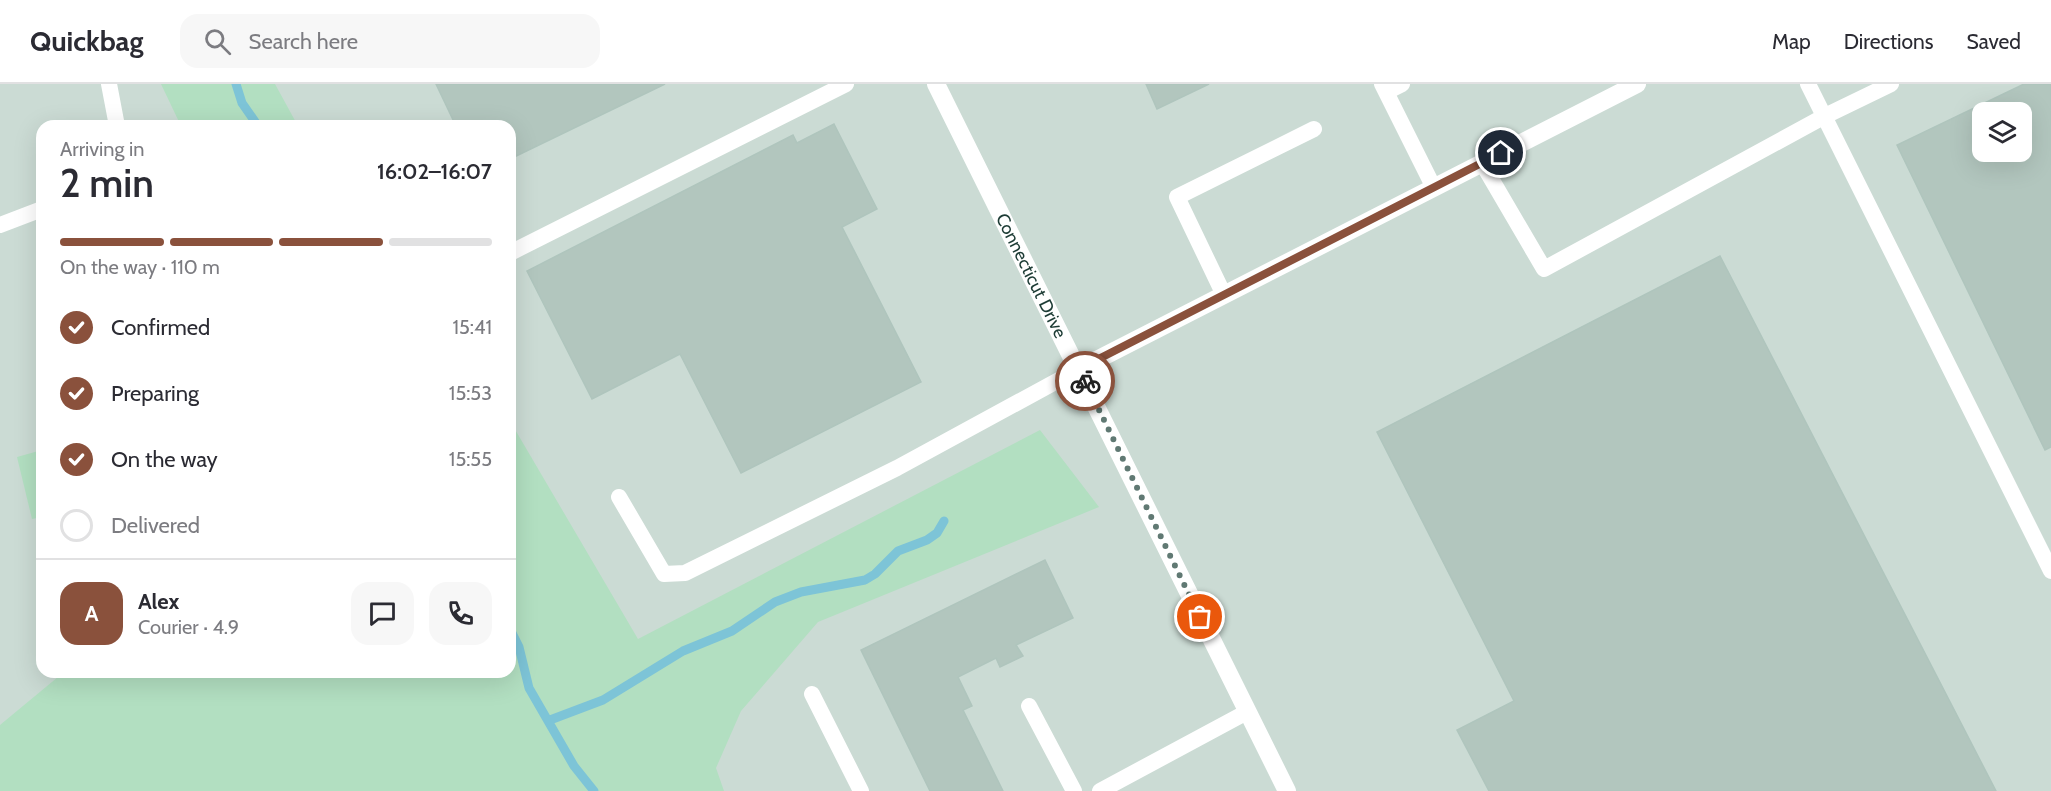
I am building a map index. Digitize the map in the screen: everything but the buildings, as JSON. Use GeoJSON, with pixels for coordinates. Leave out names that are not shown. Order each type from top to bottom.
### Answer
{"type":"FeatureCollection","features":[{"type":"Feature","properties":{"kind":"street","name":"Connecticut Drive"},"geometry":{"type":"LineString","coordinates":[[936,84],[1287,791]]}},
{"type":"Feature","properties":{"kind":"street"},"geometry":{"type":"LineString","coordinates":[[1079,369],[1637,84]]}},
{"type":"Feature","properties":{"kind":"lane"},"geometry":{"type":"LineString","coordinates":[[109,84],[116,120]]}},
{"type":"Feature","properties":{"kind":"lane"},"geometry":{"type":"LineString","coordinates":[[516,250],[846,84]]}},
{"type":"Feature","properties":{"kind":"lane"},"geometry":{"type":"LineString","coordinates":[[1402,84],[1384,88],[1434,188]]}},
{"type":"Feature","properties":{"kind":"lane"},"geometry":{"type":"LineString","coordinates":[[1808,84],[2051,571]]}},
{"type":"Feature","properties":{"kind":"lane"},"geometry":{"type":"LineString","coordinates":[[1482,163],[1544,269],[1825,116],[1891,84]]}},
{"type":"Feature","properties":{"kind":"lane"},"geometry":{"type":"LineString","coordinates":[[1224,295],[1177,197],[1314,129]]}},
{"type":"Feature","properties":{"kind":"lane"},"geometry":{"type":"LineString","coordinates":[[0,225],[36,211]]}},
{"type":"Feature","properties":{"kind":"lane"},"geometry":{"type":"LineString","coordinates":[[619,497],[664,574],[685,573],[897,468],[1079,369]]}},
{"type":"Feature","properties":{"kind":"lane"},"geometry":{"type":"LineString","coordinates":[[812,694],[861,791]]}},
{"type":"Feature","properties":{"kind":"lane"},"geometry":{"type":"LineString","coordinates":[[1029,706],[1074,791]]}},
{"type":"Feature","properties":{"kind":"lane"},"geometry":{"type":"LineString","coordinates":[[1100,791],[1247,712]]}},
{"type":"Feature","properties":{"kind":"shaded area"},"geometry":{"type":"Polygon","coordinates":[[[0,84],[2051,84],[2051,791],[0,791],[0,84]]]}},
{"type":"Feature","properties":{"kind":"green space"},"geometry":{"type":"Polygon","coordinates":[[[161,84],[275,84],[295,120],[178,120],[161,84]]]}},
{"type":"Feature","properties":{"kind":"green space"},"geometry":{"type":"Polygon","coordinates":[[[1040,430],[1099,507],[818,622],[741,711],[716,768],[724,791],[0,791],[0,725],[57,678],[516,678],[516,431],[638,639],[1040,430]]]}},
{"type":"Feature","properties":{"kind":"green space"},"geometry":{"type":"Polygon","coordinates":[[[36,452],[36,518],[32,519],[17,457],[36,452]]]}},
{"type":"Feature","properties":{"kind":"waterway"},"geometry":{"type":"LineString","coordinates":[[236,84],[242,103],[254,120]]}},
{"type":"Feature","properties":{"kind":"waterway"},"geometry":{"type":"LineString","coordinates":[[550,720],[603,700],[683,651],[732,631],[775,602],[801,592],[865,580],[875,574],[898,551],[927,540],[937,533],[944,521]]}},
{"type":"Feature","properties":{"kind":"waterway"},"geometry":{"type":"LineString","coordinates":[[516,641],[529,688],[574,766],[594,791]]}},
{"type":"Feature","properties":{"kind":"way so far"},"geometry":{"type":"LineString","coordinates":[[1085,381],[1200,617]]}},
{"type":"Feature","properties":{"kind":"route"},"geometry":{"type":"LineString","coordinates":[[1085,381],[1079,369],[1501,153]]}}]}
